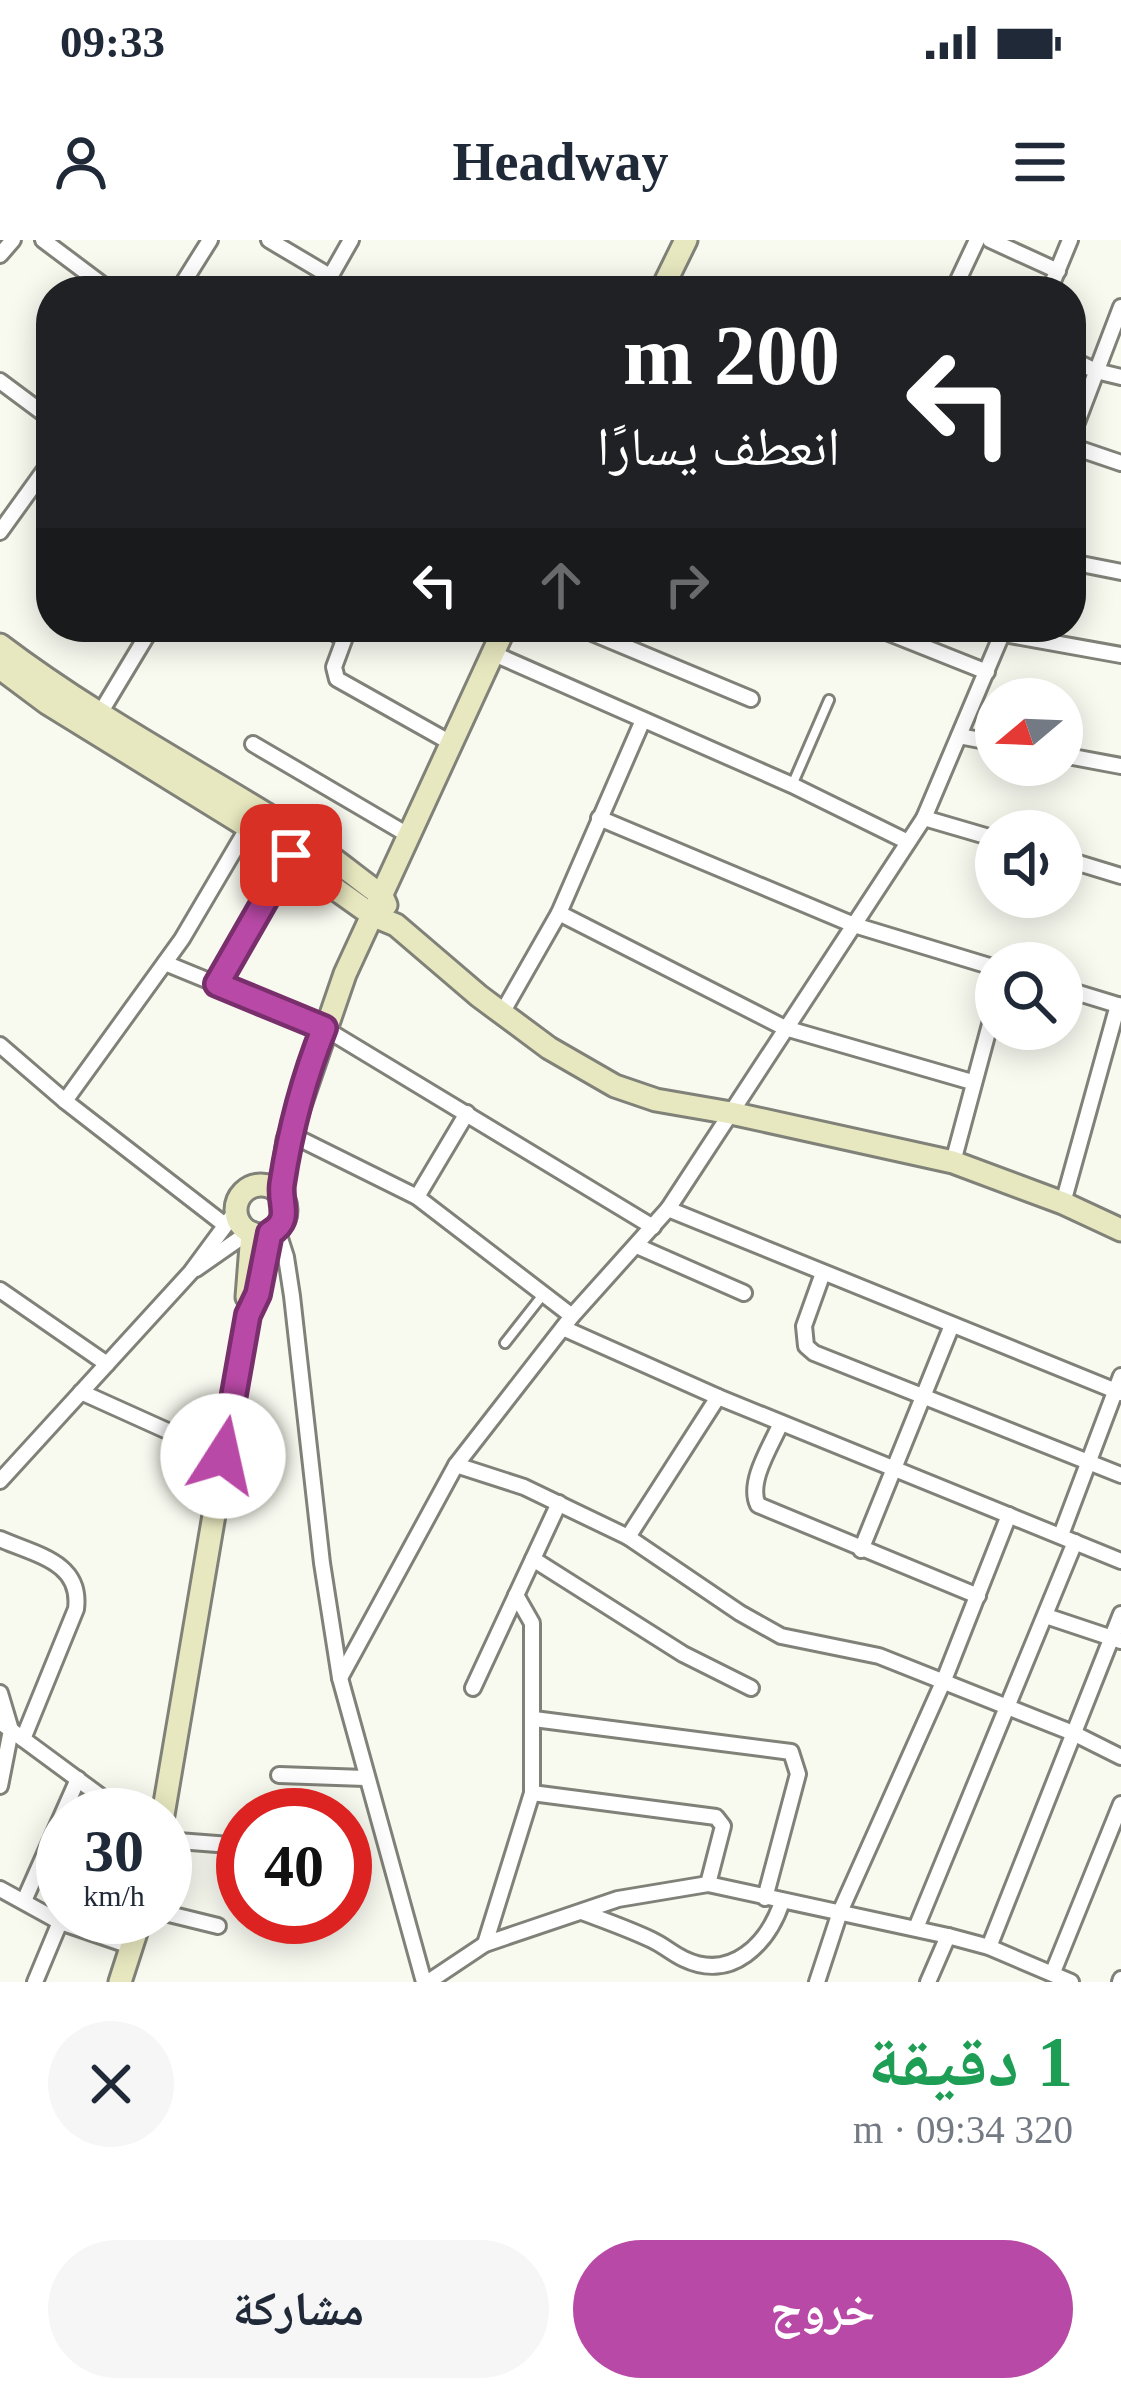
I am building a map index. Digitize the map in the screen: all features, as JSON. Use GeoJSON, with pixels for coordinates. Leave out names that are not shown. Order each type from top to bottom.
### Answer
{"type":"FeatureCollection","features":[{"type":"Feature","properties":{"kind":"street"},"geometry":{"type":"LineString","coordinates":[[0,256],[13,240]]}},
{"type":"Feature","properties":{"kind":"street"},"geometry":{"type":"LineString","coordinates":[[43,240],[91,276]]}},
{"type":"Feature","properties":{"kind":"street"},"geometry":{"type":"LineString","coordinates":[[187,276],[210,240]]}},
{"type":"Feature","properties":{"kind":"street"},"geometry":{"type":"LineString","coordinates":[[269,240],[328,275],[351,240]]}},
{"type":"Feature","properties":{"kind":"street"},"geometry":{"type":"LineString","coordinates":[[668,276],[686,240]]}},
{"type":"Feature","properties":{"kind":"street"},"geometry":{"type":"LineString","coordinates":[[960,276],[977,240]]}},
{"type":"Feature","properties":{"kind":"street"},"geometry":{"type":"LineString","coordinates":[[990,240],[1058,271]]}},
{"type":"Feature","properties":{"kind":"street"},"geometry":{"type":"LineString","coordinates":[[1056,276],[1070,240]]}},
{"type":"Feature","properties":{"kind":"street"},"geometry":{"type":"LineString","coordinates":[[1086,388],[1121,307]]}},
{"type":"Feature","properties":{"kind":"street"},"geometry":{"type":"LineString","coordinates":[[1099,364],[1121,345]]}},
{"type":"Feature","properties":{"kind":"street"},"geometry":{"type":"LineString","coordinates":[[1086,362],[1121,376]]}},
{"type":"Feature","properties":{"kind":"street"},"geometry":{"type":"LineString","coordinates":[[0,381],[36,408]]}},
{"type":"Feature","properties":{"kind":"street"},"geometry":{"type":"LineString","coordinates":[[1086,449],[1121,464]]}},
{"type":"Feature","properties":{"kind":"street"},"geometry":{"type":"LineString","coordinates":[[0,532],[36,481]]}},
{"type":"Feature","properties":{"kind":"street"},"geometry":{"type":"LineString","coordinates":[[1086,565],[1121,572]]}},
{"type":"Feature","properties":{"kind":"street"},"geometry":{"type":"LineString","coordinates":[[95,722],[143,642]]}},
{"type":"Feature","properties":{"kind":"street"},"geometry":{"type":"LineString","coordinates":[[343,642],[334,668],[337,679],[451,742]]}},
{"type":"Feature","properties":{"kind":"street"},"geometry":{"type":"LineString","coordinates":[[191,1272],[262,1232],[286,1211],[280,1195],[289,1137],[324,1028],[498,642]]}},
{"type":"Feature","properties":{"kind":"street"},"geometry":{"type":"LineString","coordinates":[[614,642],[751,700]]}},
{"type":"Feature","properties":{"kind":"street"},"geometry":{"type":"LineString","coordinates":[[912,642],[987,672]]}},
{"type":"Feature","properties":{"kind":"street"},"geometry":{"type":"LineString","coordinates":[[340,1678],[455,1465],[568,1322],[668,1209],[924,818],[1000,642]]}},
{"type":"Feature","properties":{"kind":"street"},"geometry":{"type":"LineString","coordinates":[[1058,642],[1121,655]]}},
{"type":"Feature","properties":{"kind":"street"},"geometry":{"type":"LineString","coordinates":[[0,645],[95,722],[248,827],[296,846]]}},
{"type":"Feature","properties":{"kind":"street"},"geometry":{"type":"LineString","coordinates":[[492,653],[792,785],[908,842]]}},
{"type":"Feature","properties":{"kind":"street"},"geometry":{"type":"LineString","coordinates":[[0,668],[195,775],[377,906],[549,1048],[632,1094],[953,1162],[1121,1230]]}},
{"type":"Feature","properties":{"kind":"street"},"geometry":{"type":"LineString","coordinates":[[502,1012],[559,913],[643,720]]}},
{"type":"Feature","properties":{"kind":"street"},"geometry":{"type":"LineString","coordinates":[[959,736],[975,739]]}},
{"type":"Feature","properties":{"kind":"street"},"geometry":{"type":"LineString","coordinates":[[253,744],[408,835]]}},
{"type":"Feature","properties":{"kind":"street"},"geometry":{"type":"LineString","coordinates":[[1083,759],[1121,766]]}},
{"type":"Feature","properties":{"kind":"street"},"geometry":{"type":"LineString","coordinates":[[599,818],[854,925],[975,962]]}},
{"type":"Feature","properties":{"kind":"street"},"geometry":{"type":"LineString","coordinates":[[924,818],[975,833]]}},
{"type":"Feature","properties":{"kind":"street"},"geometry":{"type":"LineString","coordinates":[[64,1101],[165,963],[248,827]]}},
{"type":"Feature","properties":{"kind":"street"},"geometry":{"type":"LineString","coordinates":[[217,984],[296,846]]}},
{"type":"Feature","properties":{"kind":"street"},"geometry":{"type":"LineString","coordinates":[[1083,864],[1121,876]]}},
{"type":"Feature","properties":{"kind":"street"},"geometry":{"type":"LineString","coordinates":[[559,913],[785,1028],[972,1082]]}},
{"type":"Feature","properties":{"kind":"street"},"geometry":{"type":"LineString","coordinates":[[165,963],[324,1028],[653,1227]]}},
{"type":"Feature","properties":{"kind":"street"},"geometry":{"type":"LineString","coordinates":[[1063,1203],[1119,1005],[1083,994]]}},
{"type":"Feature","properties":{"kind":"street"},"geometry":{"type":"LineString","coordinates":[[0,1045],[64,1101],[230,1218],[262,1232],[286,1257],[340,1678],[426,1982],[485,1944],[659,1890],[708,1884],[989,1947],[1033,1976],[1052,1972],[1071,1982]]}},
{"type":"Feature","properties":{"kind":"street"},"geometry":{"type":"LineString","coordinates":[[953,1162],[982,1050]]}},
{"type":"Feature","properties":{"kind":"street"},"geometry":{"type":"LineString","coordinates":[[417,1197],[467,1113]]}},
{"type":"Feature","properties":{"kind":"street"},"geometry":{"type":"LineString","coordinates":[[0,1481],[191,1272],[241,1196],[254,1187],[289,1137]]}},
{"type":"Feature","properties":{"kind":"street"},"geometry":{"type":"LineString","coordinates":[[289,1137],[417,1197],[543,1294],[568,1322],[718,1397],[1121,1561]]}},
{"type":"Feature","properties":{"kind":"street"},"geometry":{"type":"LineString","coordinates":[[254,1187],[266,1186],[280,1195]]}},
{"type":"Feature","properties":{"kind":"street"},"geometry":{"type":"LineString","coordinates":[[668,1209],[952,1325],[1119,1387],[1090,1462],[1046,1616],[916,1928]]}},
{"type":"Feature","properties":{"kind":"street"},"geometry":{"type":"LineString","coordinates":[[168,1788],[248,1315],[258,1294],[262,1232]]}},
{"type":"Feature","properties":{"kind":"street"},"geometry":{"type":"LineString","coordinates":[[637,1246],[744,1293]]}},
{"type":"Feature","properties":{"kind":"street"},"geometry":{"type":"LineString","coordinates":[[823,1274],[804,1326],[806,1346],[924,1399],[1121,1475]]}},
{"type":"Feature","properties":{"kind":"street"},"geometry":{"type":"LineString","coordinates":[[0,1290],[107,1364]]}},
{"type":"Feature","properties":{"kind":"street"},"geometry":{"type":"LineString","coordinates":[[861,1550],[952,1325]]}},
{"type":"Feature","properties":{"kind":"street"},"geometry":{"type":"LineString","coordinates":[[81,1392],[223,1456]]}},
{"type":"Feature","properties":{"kind":"street"},"geometry":{"type":"LineString","coordinates":[[628,1537],[718,1397]]}},
{"type":"Feature","properties":{"kind":"street"},"geometry":{"type":"LineString","coordinates":[[781,1423],[755,1483],[754,1502],[772,1514],[978,1596]]}},
{"type":"Feature","properties":{"kind":"street"},"geometry":{"type":"LineString","coordinates":[[455,1465],[559,1503],[628,1537],[781,1636],[879,1656],[1073,1733],[1121,1757]]}},
{"type":"Feature","properties":{"kind":"street"},"geometry":{"type":"LineString","coordinates":[[473,1688],[559,1503]]}},
{"type":"Feature","properties":{"kind":"street"},"geometry":{"type":"LineString","coordinates":[[817,1982],[839,1912],[944,1680],[1009,1515]]}},
{"type":"Feature","properties":{"kind":"street"},"geometry":{"type":"LineString","coordinates":[[0,1539],[62,1565],[71,1574],[77,1593],[76,1610],[11,1730],[0,1786]]}},
{"type":"Feature","properties":{"kind":"street"},"geometry":{"type":"LineString","coordinates":[[533,1559],[683,1654],[751,1688]]}},
{"type":"Feature","properties":{"kind":"street"},"geometry":{"type":"LineString","coordinates":[[485,1944],[532,1793],[532,1623],[516,1595]]}},
{"type":"Feature","properties":{"kind":"street"},"geometry":{"type":"LineString","coordinates":[[989,1947],[1073,1733],[1116,1639],[1121,1614]]}},
{"type":"Feature","properties":{"kind":"street"},"geometry":{"type":"LineString","coordinates":[[1046,1616],[1116,1639]]}},
{"type":"Feature","properties":{"kind":"street"},"geometry":{"type":"LineString","coordinates":[[0,1693],[11,1730],[90,1788]]}},
{"type":"Feature","properties":{"kind":"street"},"geometry":{"type":"LineString","coordinates":[[534,1719],[791,1752],[798,1774],[765,1898]]}},
{"type":"Feature","properties":{"kind":"street"},"geometry":{"type":"LineString","coordinates":[[279,1775],[365,1778]]}},
{"type":"Feature","properties":{"kind":"street"},"geometry":{"type":"LineString","coordinates":[[24,1901],[78,1779]]}},
{"type":"Feature","properties":{"kind":"street"},"geometry":{"type":"LineString","coordinates":[[532,1793],[716,1817],[724,1826],[708,1884]]}},
{"type":"Feature","properties":{"kind":"street"},"geometry":{"type":"LineString","coordinates":[[1052,1972],[1121,1804]]}},
{"type":"Feature","properties":{"kind":"street"},"geometry":{"type":"LineString","coordinates":[[0,1889],[36,1908]]}},
{"type":"Feature","properties":{"kind":"street"},"geometry":{"type":"LineString","coordinates":[[582,1912],[646,1937],[686,1961],[710,1967],[732,1964],[755,1950],[773,1928],[782,1902]]}},
{"type":"Feature","properties":{"kind":"street"},"geometry":{"type":"LineString","coordinates":[[928,1982],[948,1936]]}},
{"type":"Feature","properties":{"kind":"street"},"geometry":{"type":"LineString","coordinates":[[35,1982],[51,1944]]}},
{"type":"Feature","properties":{"kind":"street"},"geometry":{"type":"LineString","coordinates":[[120,1982],[130,1946],[124,1944]]}},
{"type":"Feature","properties":{"kind":"lane"},"geometry":{"type":"LineString","coordinates":[[792,785],[830,700]]}},
{"type":"Feature","properties":{"kind":"lane"},"geometry":{"type":"LineString","coordinates":[[506,1343],[543,1294]]}},
{"type":"Feature","properties":{"kind":"route"},"geometry":{"type":"LineString","coordinates":[[223,1456],[248,1315],[258,1294],[270,1233],[285,1215],[280,1195],[288,1140],[324,1028],[217,984],[291,855]]}}]}
